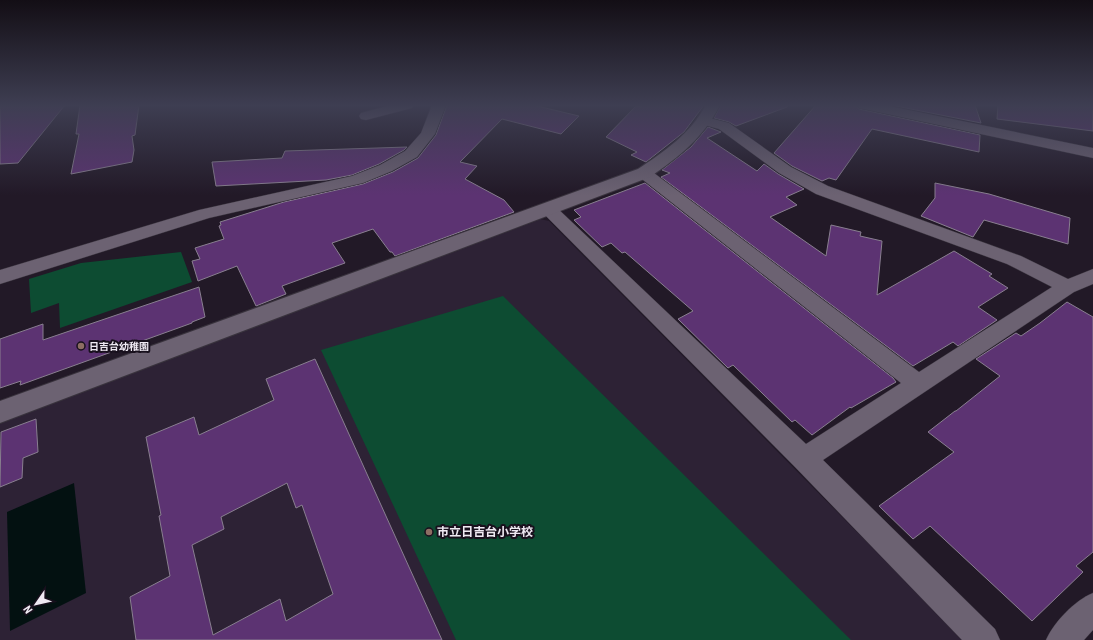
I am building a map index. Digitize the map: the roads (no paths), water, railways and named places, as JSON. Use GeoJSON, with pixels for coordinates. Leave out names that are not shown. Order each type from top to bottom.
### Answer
{"type":"FeatureCollection","features":[{"type":"Feature","properties":{"kind":"street"},"geometry":{"type":"LineString","coordinates":[[0,277],[205,214],[357,180],[386,168],[411,154],[427,135]]}},
{"type":"Feature","properties":{"kind":"street"},"geometry":{"type":"LineString","coordinates":[[0,412],[549,210],[644,173],[677,151],[695,135]]}},
{"type":"Feature","properties":{"kind":"street"},"geometry":{"type":"LineString","coordinates":[[736,135],[785,170],[822,190],[1014,260],[1067,287]]}},
{"type":"Feature","properties":{"kind":"street"},"geometry":{"type":"LineString","coordinates":[[1006,135],[1093,153]]}},
{"type":"Feature","properties":{"kind":"street"},"geometry":{"type":"LineString","coordinates":[[644,173],[918,384]]}},
{"type":"Feature","properties":{"kind":"street"},"geometry":{"type":"LineString","coordinates":[[549,210],[804,459],[984,640]]}},
{"type":"Feature","properties":{"kind":"street"},"geometry":{"type":"LineString","coordinates":[[804,459],[1067,287],[1093,276]]}},
{"type":"Feature","properties":{"kind":"street"},"geometry":{"type":"LineString","coordinates":[[1062,640],[1093,608]]}},
{"type":"Feature","properties":{"kind":"place","name":"日吉台幼稚園"},"geometry":{"type":"Point","coordinates":[81,346]}},
{"type":"Feature","properties":{"kind":"place","name":"市立日吉台小学校"},"geometry":{"type":"Point","coordinates":[429,532]}}]}
